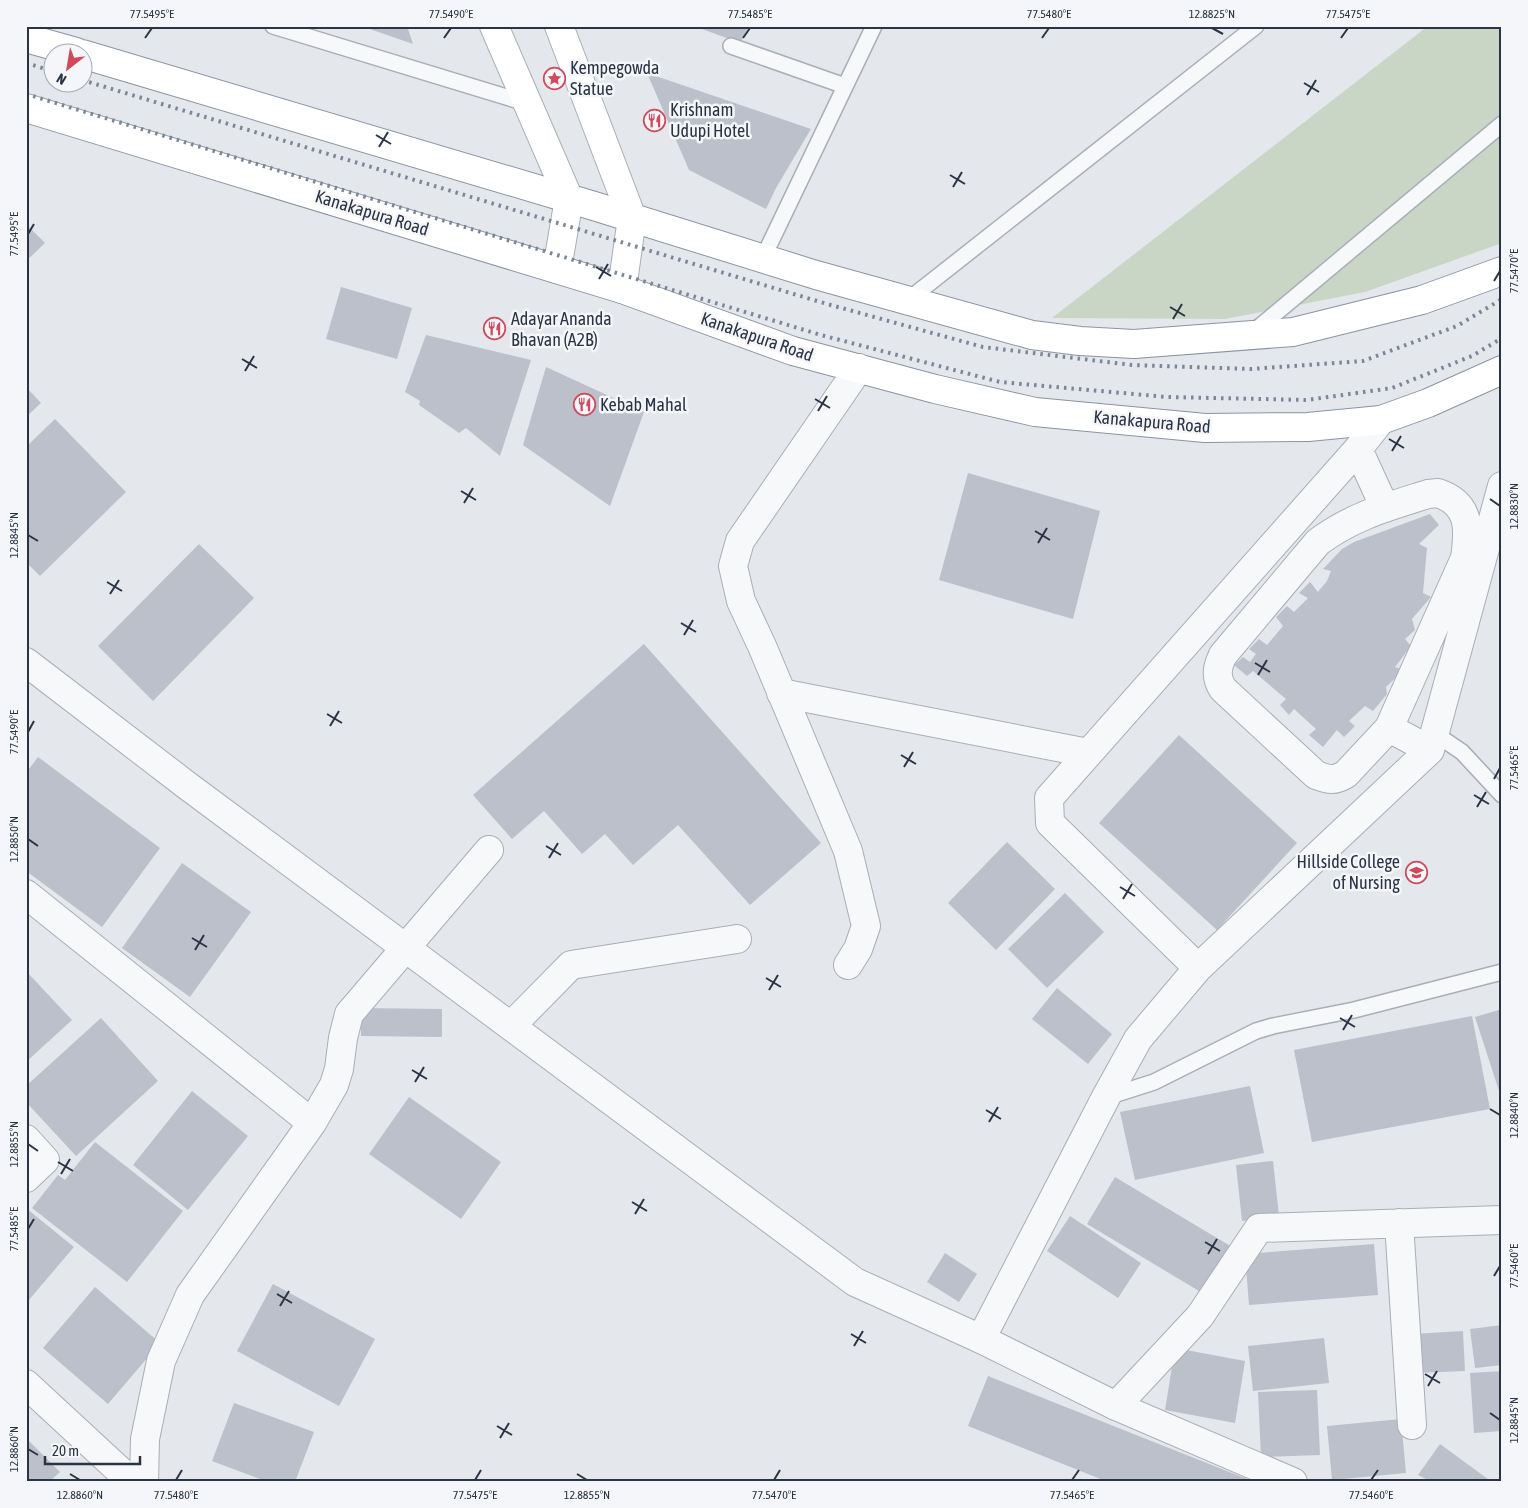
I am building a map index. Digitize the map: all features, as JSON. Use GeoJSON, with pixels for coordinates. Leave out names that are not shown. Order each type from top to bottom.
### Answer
{"type":"FeatureCollection","features":[{"type":"Feature","properties":{"kind":"main road"},"geometry":{"type":"LineString","coordinates":[[494,26],[569,199],[557,269]]}},
{"type":"Feature","properties":{"kind":"main road"},"geometry":{"type":"LineString","coordinates":[[559,26],[632,218],[622,289]]}},
{"type":"Feature","properties":{"kind":"main road"},"geometry":{"type":"LineString","coordinates":[[26,38],[42,42]]}},
{"type":"Feature","properties":{"kind":"main road"},"geometry":{"type":"LineString","coordinates":[[92,57],[569,199],[816,275],[1032,335],[1080,341],[1134,344],[1293,332],[1422,300],[1502,271]]}},
{"type":"Feature","properties":{"kind":"main road","name":"Kanakapura Road"},"geometry":{"type":"LineString","coordinates":[[26,108],[622,289],[794,351],[935,389],[1035,412],[1205,428],[1308,428],[1381,420],[1428,403],[1502,370]]}},
{"type":"Feature","properties":{"kind":"street"},"geometry":{"type":"LineString","coordinates":[[848,965],[858,949],[866,926],[848,850],[741,601],[733,566],[740,541],[858,368]]}},
{"type":"Feature","properties":{"kind":"street"},"geometry":{"type":"LineString","coordinates":[[1198,968],[1050,823],[1049,798],[1358,449],[1381,420]]}},
{"type":"Feature","properties":{"kind":"street"},"geometry":{"type":"LineString","coordinates":[[1358,449],[1385,508]]}},
{"type":"Feature","properties":{"kind":"street"},"geometry":{"type":"LineString","coordinates":[[981,1339],[1138,1039],[1198,968],[1432,741],[1502,486]]}},
{"type":"Feature","properties":{"kind":"street"},"geometry":{"type":"LineString","coordinates":[[1438,493],[1451,497],[1460,506],[1466,520],[1468,534],[1464,558],[1389,728],[1339,779],[1331,780],[1316,775],[1223,689],[1219,682],[1218,666],[1223,655],[1318,542],[1349,521],[1428,494],[1438,493]]}},
{"type":"Feature","properties":{"kind":"street"},"geometry":{"type":"LineString","coordinates":[[26,662],[188,787],[855,1282],[981,1339],[1116,1406],[1293,1482]]}},
{"type":"Feature","properties":{"kind":"street"},"geometry":{"type":"LineString","coordinates":[[781,692],[1088,753]]}},
{"type":"Feature","properties":{"kind":"street"},"geometry":{"type":"LineString","coordinates":[[1389,728],[1432,741]]}},
{"type":"Feature","properties":{"kind":"street"},"geometry":{"type":"LineString","coordinates":[[144,1482],[144,1439],[161,1361],[190,1295],[312,1123],[334,1085],[339,1069],[343,1038],[349,1014],[370,987],[406,949],[489,850]]}},
{"type":"Feature","properties":{"kind":"street"},"geometry":{"type":"LineString","coordinates":[[26,894],[312,1123]]}},
{"type":"Feature","properties":{"kind":"street"},"geometry":{"type":"LineString","coordinates":[[511,1026],[571,965],[737,939]]}},
{"type":"Feature","properties":{"kind":"street"},"geometry":{"type":"LineString","coordinates":[[26,1139],[45,1160],[26,1178]]}},
{"type":"Feature","properties":{"kind":"street"},"geometry":{"type":"LineString","coordinates":[[1116,1406],[1200,1316],[1259,1228],[1502,1220]]}},
{"type":"Feature","properties":{"kind":"street"},"geometry":{"type":"LineString","coordinates":[[1399,1223],[1412,1425]]}},
{"type":"Feature","properties":{"kind":"street"},"geometry":{"type":"LineString","coordinates":[[26,1384],[132,1482]]}},
{"type":"Feature","properties":{"kind":"lane"},"geometry":{"type":"LineString","coordinates":[[273,26],[529,104]]}},
{"type":"Feature","properties":{"kind":"lane"},"geometry":{"type":"LineString","coordinates":[[763,258],[874,26]]}},
{"type":"Feature","properties":{"kind":"lane"},"geometry":{"type":"LineString","coordinates":[[908,300],[1256,26]]}},
{"type":"Feature","properties":{"kind":"lane"},"geometry":{"type":"LineString","coordinates":[[731,46],[845,86]]}},
{"type":"Feature","properties":{"kind":"lane"},"geometry":{"type":"LineString","coordinates":[[1249,335],[1502,124]]}},
{"type":"Feature","properties":{"kind":"lane"},"geometry":{"type":"LineString","coordinates":[[1432,741],[1462,752],[1502,795]]}},
{"type":"Feature","properties":{"kind":"lane"},"geometry":{"type":"LineString","coordinates":[[1106,1097],[1154,1082],[1256,1031],[1354,1010],[1502,972]]}},
{"type":"Feature","properties":{"kind":"green space"},"geometry":{"type":"Polygon","coordinates":[[[1428,26],[1502,26],[1502,243],[1365,292],[1225,319],[1052,318],[1428,26]]]}},
{"type":"Feature","properties":{"kind":"building"},"geometry":{"type":"Polygon","coordinates":[[[407,26],[413,44],[364,27],[407,26]]]}},
{"type":"Feature","properties":{"kind":"building"},"geometry":{"type":"Polygon","coordinates":[[[694,26],[749,26],[740,43],[694,26]]]}},
{"type":"Feature","properties":{"kind":"building"},"geometry":{"type":"Polygon","coordinates":[[[647,73],[811,129],[776,188],[766,209],[689,170],[647,73]]]}},
{"type":"Feature","properties":{"kind":"building"},"geometry":{"type":"Polygon","coordinates":[[[26,224],[45,243],[26,261],[26,224]]]}},
{"type":"Feature","properties":{"kind":"building"},"geometry":{"type":"Polygon","coordinates":[[[341,287],[412,308],[397,359],[326,339],[341,287]]]}},
{"type":"Feature","properties":{"kind":"building"},"geometry":{"type":"Polygon","coordinates":[[[426,335],[531,360],[500,456],[466,428],[459,433],[419,405],[420,401],[405,392],[426,335]]]}},
{"type":"Feature","properties":{"kind":"building"},"geometry":{"type":"Polygon","coordinates":[[[546,367],[644,412],[610,506],[523,445],[546,367]]]}},
{"type":"Feature","properties":{"kind":"building"},"geometry":{"type":"Polygon","coordinates":[[[26,387],[41,403],[26,417],[26,387]]]}},
{"type":"Feature","properties":{"kind":"building"},"geometry":{"type":"Polygon","coordinates":[[[55,419],[126,492],[40,576],[26,562],[26,447],[55,419]]]}},
{"type":"Feature","properties":{"kind":"building"},"geometry":{"type":"Polygon","coordinates":[[[968,473],[1100,511],[1073,619],[939,580],[968,473]]]}},
{"type":"Feature","properties":{"kind":"building"},"geometry":{"type":"Polygon","coordinates":[[[1430,514],[1439,525],[1419,544],[1427,548],[1423,593],[1431,597],[1412,619],[1415,630],[1405,639],[1411,646],[1395,667],[1404,670],[1386,687],[1387,694],[1373,711],[1365,706],[1349,721],[1355,726],[1344,737],[1337,730],[1323,747],[1309,735],[1316,729],[1294,709],[1289,715],[1280,705],[1286,699],[1253,671],[1247,676],[1234,665],[1243,657],[1250,662],[1256,654],[1249,649],[1259,639],[1267,645],[1283,626],[1276,617],[1287,606],[1294,612],[1308,598],[1299,593],[1310,582],[1318,592],[1327,581],[1331,571],[1323,569],[1342,549],[1354,542],[1430,514]]]}},
{"type":"Feature","properties":{"kind":"building"},"geometry":{"type":"Polygon","coordinates":[[[199,544],[254,598],[153,701],[98,646],[199,544]]]}},
{"type":"Feature","properties":{"kind":"building"},"geometry":{"type":"Polygon","coordinates":[[[644,644],[821,843],[750,905],[678,825],[633,865],[605,834],[582,854],[544,811],[512,839],[473,795],[644,644]]]}},
{"type":"Feature","properties":{"kind":"building"},"geometry":{"type":"Polygon","coordinates":[[[1179,735],[1297,843],[1217,930],[1099,823],[1179,735]]]}},
{"type":"Feature","properties":{"kind":"building"},"geometry":{"type":"Polygon","coordinates":[[[38,757],[160,848],[102,927],[26,871],[26,773],[38,757]]]}},
{"type":"Feature","properties":{"kind":"building"},"geometry":{"type":"Polygon","coordinates":[[[1007,842],[1055,889],[996,950],[948,903],[1007,842]]]}},
{"type":"Feature","properties":{"kind":"building"},"geometry":{"type":"Polygon","coordinates":[[[182,863],[251,912],[190,997],[122,948],[182,863]]]}},
{"type":"Feature","properties":{"kind":"building"},"geometry":{"type":"Polygon","coordinates":[[[1065,893],[1104,932],[1047,988],[1008,949],[1065,893]]]}},
{"type":"Feature","properties":{"kind":"building"},"geometry":{"type":"Polygon","coordinates":[[[26,971],[72,1020],[26,1062],[26,971]]]}},
{"type":"Feature","properties":{"kind":"building"},"geometry":{"type":"Polygon","coordinates":[[[1057,988],[1112,1034],[1088,1064],[1032,1019],[1057,988]]]}},
{"type":"Feature","properties":{"kind":"building"},"geometry":{"type":"Polygon","coordinates":[[[361,1008],[442,1009],[442,1037],[361,1036],[361,1008]]]}},
{"type":"Feature","properties":{"kind":"building"},"geometry":{"type":"Polygon","coordinates":[[[1502,1009],[1502,1097],[1501,1097],[1475,1017],[1502,1009]]]}},
{"type":"Feature","properties":{"kind":"building"},"geometry":{"type":"Polygon","coordinates":[[[1472,1016],[1490,1109],[1312,1142],[1294,1050],[1472,1016]]]}},
{"type":"Feature","properties":{"kind":"building"},"geometry":{"type":"Polygon","coordinates":[[[101,1018],[158,1081],[76,1156],[26,1102],[26,1086],[101,1018]]]}},
{"type":"Feature","properties":{"kind":"building"},"geometry":{"type":"Polygon","coordinates":[[[1250,1086],[1264,1153],[1135,1180],[1120,1112],[1250,1086]]]}},
{"type":"Feature","properties":{"kind":"building"},"geometry":{"type":"Polygon","coordinates":[[[192,1091],[248,1136],[188,1210],[133,1165],[192,1091]]]}},
{"type":"Feature","properties":{"kind":"building"},"geometry":{"type":"Polygon","coordinates":[[[409,1097],[501,1162],[461,1219],[369,1154],[409,1097]]]}},
{"type":"Feature","properties":{"kind":"building"},"geometry":{"type":"Polygon","coordinates":[[[95,1142],[183,1211],[127,1282],[32,1208],[58,1175],[65,1180],[95,1142]]]}},
{"type":"Feature","properties":{"kind":"building"},"geometry":{"type":"Polygon","coordinates":[[[1273,1161],[1279,1216],[1242,1221],[1236,1165],[1273,1161]]]}},
{"type":"Feature","properties":{"kind":"building"},"geometry":{"type":"Polygon","coordinates":[[[1115,1177],[1237,1250],[1209,1297],[1087,1224],[1115,1177]]]}},
{"type":"Feature","properties":{"kind":"building"},"geometry":{"type":"Polygon","coordinates":[[[26,1208],[74,1247],[28,1301],[26,1300],[26,1208]]]}},
{"type":"Feature","properties":{"kind":"building"},"geometry":{"type":"Polygon","coordinates":[[[1070,1216],[1141,1263],[1118,1298],[1047,1251],[1070,1216]]]}},
{"type":"Feature","properties":{"kind":"building"},"geometry":{"type":"Polygon","coordinates":[[[1374,1244],[1378,1295],[1249,1305],[1245,1254],[1374,1244]]]}},
{"type":"Feature","properties":{"kind":"building"},"geometry":{"type":"Polygon","coordinates":[[[945,1253],[977,1274],[959,1302],[927,1282],[945,1253]]]}},
{"type":"Feature","properties":{"kind":"building"},"geometry":{"type":"Polygon","coordinates":[[[273,1284],[375,1339],[339,1406],[237,1351],[273,1284]]]}},
{"type":"Feature","properties":{"kind":"building"},"geometry":{"type":"Polygon","coordinates":[[[95,1287],[160,1343],[108,1404],[43,1348],[95,1287]]]}},
{"type":"Feature","properties":{"kind":"building"},"geometry":{"type":"Polygon","coordinates":[[[1502,1325],[1502,1365],[1475,1368],[1470,1329],[1502,1325]]]}},
{"type":"Feature","properties":{"kind":"building"},"geometry":{"type":"Polygon","coordinates":[[[1463,1331],[1465,1371],[1415,1373],[1413,1334],[1463,1331]]]}},
{"type":"Feature","properties":{"kind":"building"},"geometry":{"type":"Polygon","coordinates":[[[1324,1338],[1329,1383],[1253,1391],[1248,1346],[1324,1338]]]}},
{"type":"Feature","properties":{"kind":"building"},"geometry":{"type":"Polygon","coordinates":[[[1175,1348],[1245,1361],[1235,1423],[1165,1410],[1175,1348]]]}},
{"type":"Feature","properties":{"kind":"building"},"geometry":{"type":"Polygon","coordinates":[[[1502,1371],[1502,1431],[1474,1433],[1470,1373],[1502,1371]]]}},
{"type":"Feature","properties":{"kind":"building"},"geometry":{"type":"Polygon","coordinates":[[[988,1376],[1247,1479],[1246,1482],[1108,1482],[968,1426],[988,1376]]]}},
{"type":"Feature","properties":{"kind":"building"},"geometry":{"type":"Polygon","coordinates":[[[1317,1390],[1320,1455],[1261,1457],[1258,1392],[1317,1390]]]}},
{"type":"Feature","properties":{"kind":"building"},"geometry":{"type":"Polygon","coordinates":[[[234,1403],[314,1432],[295,1482],[268,1482],[212,1461],[234,1403]]]}},
{"type":"Feature","properties":{"kind":"building"},"geometry":{"type":"Polygon","coordinates":[[[1401,1419],[1406,1473],[1332,1480],[1327,1426],[1401,1419]]]}},
{"type":"Feature","properties":{"kind":"building"},"geometry":{"type":"Polygon","coordinates":[[[26,1438],[60,1472],[49,1482],[26,1482],[26,1438]]]}},
{"type":"Feature","properties":{"kind":"building"},"geometry":{"type":"Polygon","coordinates":[[[1440,1444],[1492,1482],[1432,1482],[1418,1475],[1440,1444]]]}},
{"type":"Feature","properties":{"kind":"railway"},"geometry":{"type":"LineString","coordinates":[[26,63],[42,68]]}},
{"type":"Feature","properties":{"kind":"railway"},"geometry":{"type":"LineString","coordinates":[[92,83],[827,304],[983,347],[1132,365],[1251,369],[1363,361],[1457,326],[1502,299]]}},
{"type":"Feature","properties":{"kind":"railway"},"geometry":{"type":"LineString","coordinates":[[26,94],[821,335],[1000,382],[1167,397],[1307,400],[1392,388],[1472,356],[1502,338]]}},
{"type":"Feature","properties":{"kind":"place","name":"Kempegowda Statue"},"geometry":{"type":"Point","coordinates":[554,78]}},
{"type":"Feature","properties":{"kind":"place","name":"Krishnam Udupi Hotel"},"geometry":{"type":"Point","coordinates":[654,120]}},
{"type":"Feature","properties":{"kind":"place","name":"Adayar Ananda Bhavan (A2B)"},"geometry":{"type":"Point","coordinates":[495,329]}},
{"type":"Feature","properties":{"kind":"place","name":"Kebab Mahal"},"geometry":{"type":"Point","coordinates":[584,405]}},
{"type":"Feature","properties":{"kind":"place","name":"Hillside College of Nursing"},"geometry":{"type":"Point","coordinates":[1416,872]}}]}
